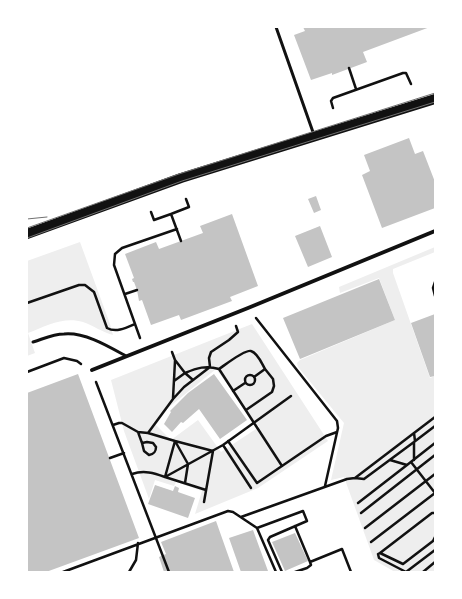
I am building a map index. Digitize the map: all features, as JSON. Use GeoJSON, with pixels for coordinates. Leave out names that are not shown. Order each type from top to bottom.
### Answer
{"type":"FeatureCollection","features":[{"type":"Feature","properties":{"kind":"main road"},"geometry":{"type":"LineString","coordinates":[[27,234],[181,178],[435,99]]}},
{"type":"Feature","properties":{"kind":"street"},"geometry":{"type":"LineString","coordinates":[[92,370],[128,357],[435,231]]}},
{"type":"Feature","properties":{"kind":"lane"},"geometry":{"type":"LineString","coordinates":[[276,27],[314,136]]}},
{"type":"Feature","properties":{"kind":"lane"},"geometry":{"type":"LineString","coordinates":[[33,342],[54,335],[78,335],[107,346],[128,357]]}},
{"type":"Feature","properties":{"kind":"path"},"geometry":{"type":"LineString","coordinates":[[349,68],[356,89]]}},
{"type":"Feature","properties":{"kind":"path"},"geometry":{"type":"LineString","coordinates":[[334,108],[331,101],[333,98],[403,73],[406,73],[410,84]]}},
{"type":"Feature","properties":{"kind":"path"},"geometry":{"type":"LineString","coordinates":[[151,212],[154,220],[171,214],[189,207],[186,199]]}},
{"type":"Feature","properties":{"kind":"path"},"geometry":{"type":"LineString","coordinates":[[171,214],[181,241]]}},
{"type":"Feature","properties":{"kind":"path"},"geometry":{"type":"LineString","coordinates":[[144,350],[114,265],[115,254],[122,248],[176,229]]}},
{"type":"Feature","properties":{"kind":"path"},"geometry":{"type":"LineString","coordinates":[[435,282],[433,288],[435,296]]}},
{"type":"Feature","properties":{"kind":"path"},"geometry":{"type":"LineString","coordinates":[[27,303],[79,285],[84,285],[94,292],[107,328],[117,331],[135,324]]}},
{"type":"Feature","properties":{"kind":"path"},"geometry":{"type":"LineString","coordinates":[[124,294],[137,290]]}},
{"type":"Feature","properties":{"kind":"path"},"geometry":{"type":"LineString","coordinates":[[248,308],[337,421],[338,428],[325,486]]}},
{"type":"Feature","properties":{"kind":"path"},"geometry":{"type":"LineString","coordinates":[[210,367],[209,358],[211,352],[238,332],[232,314]]}},
{"type":"Feature","properties":{"kind":"path"},"geometry":{"type":"LineString","coordinates":[[167,340],[175,360],[185,373],[193,380]]}},
{"type":"Feature","properties":{"kind":"path"},"geometry":{"type":"LineString","coordinates":[[219,369],[246,351],[252,351],[257,355],[273,379],[274,386],[272,392],[246,410]]}},
{"type":"Feature","properties":{"kind":"path"},"geometry":{"type":"LineString","coordinates":[[27,372],[64,358],[77,362],[92,370]]}},
{"type":"Feature","properties":{"kind":"path"},"geometry":{"type":"LineString","coordinates":[[173,399],[175,360]]}},
{"type":"Feature","properties":{"kind":"path"},"geometry":{"type":"LineString","coordinates":[[148,433],[173,399],[193,380],[210,367]]}},
{"type":"Feature","properties":{"kind":"path"},"geometry":{"type":"LineString","coordinates":[[174,381],[185,373],[195,369],[210,367],[219,369],[282,466]]}},
{"type":"Feature","properties":{"kind":"path"},"geometry":{"type":"LineString","coordinates":[[233,392],[245,383],[244,380],[246,377],[251,375],[254,377],[265,369]]}},
{"type":"Feature","properties":{"kind":"path"},"geometry":{"type":"LineString","coordinates":[[245,383],[250,386],[253,385],[255,382],[254,377]]}},
{"type":"Feature","properties":{"kind":"path"},"geometry":{"type":"LineString","coordinates":[[101,393],[169,572]]}},
{"type":"Feature","properties":{"kind":"path"},"geometry":{"type":"LineString","coordinates":[[165,477],[214,451],[291,396]]}},
{"type":"Feature","properties":{"kind":"path"},"geometry":{"type":"LineString","coordinates":[[240,517],[325,486],[355,478],[435,417]]}},
{"type":"Feature","properties":{"kind":"path"},"geometry":{"type":"LineString","coordinates":[[113,425],[122,423],[138,432],[148,433],[214,451]]}},
{"type":"Feature","properties":{"kind":"path"},"geometry":{"type":"LineString","coordinates":[[355,478],[364,480],[435,426]]}},
{"type":"Feature","properties":{"kind":"path"},"geometry":{"type":"LineString","coordinates":[[138,432],[144,450],[146,454],[152,455],[155,453],[156,447],[153,443],[142,443]]}},
{"type":"Feature","properties":{"kind":"path"},"geometry":{"type":"LineString","coordinates":[[228,441],[257,483],[326,436],[337,432]]}},
{"type":"Feature","properties":{"kind":"path"},"geometry":{"type":"LineString","coordinates":[[414,433],[414,460]]}},
{"type":"Feature","properties":{"kind":"path"},"geometry":{"type":"LineString","coordinates":[[175,441],[188,464],[185,483]]}},
{"type":"Feature","properties":{"kind":"path"},"geometry":{"type":"LineString","coordinates":[[165,477],[175,441]]}},
{"type":"Feature","properties":{"kind":"path"},"geometry":{"type":"LineString","coordinates":[[358,503],[435,443]]}},
{"type":"Feature","properties":{"kind":"path"},"geometry":{"type":"LineString","coordinates":[[223,445],[252,488]]}},
{"type":"Feature","properties":{"kind":"path"},"geometry":{"type":"LineString","coordinates":[[204,502],[214,451]]}},
{"type":"Feature","properties":{"kind":"path"},"geometry":{"type":"LineString","coordinates":[[110,458],[124,452]]}},
{"type":"Feature","properties":{"kind":"path"},"geometry":{"type":"LineString","coordinates":[[361,513],[435,455]]}},
{"type":"Feature","properties":{"kind":"path"},"geometry":{"type":"LineString","coordinates":[[380,458],[407,465]]}},
{"type":"Feature","properties":{"kind":"path"},"geometry":{"type":"LineString","coordinates":[[372,542],[435,493],[411,462]]}},
{"type":"Feature","properties":{"kind":"path"},"geometry":{"type":"LineString","coordinates":[[132,474],[137,472],[152,472],[206,490]]}},
{"type":"Feature","properties":{"kind":"path"},"geometry":{"type":"LineString","coordinates":[[365,528],[435,474]]}},
{"type":"Feature","properties":{"kind":"path"},"geometry":{"type":"LineString","coordinates":[[63,572],[228,511],[233,512],[257,528],[276,572]]}},
{"type":"Feature","properties":{"kind":"path"},"geometry":{"type":"LineString","coordinates":[[257,528],[303,511],[307,521],[270,537],[268,540],[282,572]]}},
{"type":"Feature","properties":{"kind":"path"},"geometry":{"type":"LineString","coordinates":[[435,513],[432,513],[378,554],[379,558],[404,572],[435,550]]}},
{"type":"Feature","properties":{"kind":"path"},"geometry":{"type":"LineString","coordinates":[[295,526],[311,565],[295,572]]}},
{"type":"Feature","properties":{"kind":"path"},"geometry":{"type":"LineString","coordinates":[[380,553],[404,564],[434,541],[435,536]]}},
{"type":"Feature","properties":{"kind":"path"},"geometry":{"type":"LineString","coordinates":[[129,572],[136,560],[138,543]]}},
{"type":"Feature","properties":{"kind":"path"},"geometry":{"type":"LineString","coordinates":[[310,562],[342,549],[351,572]]}},
{"type":"Feature","properties":{"kind":"path"},"geometry":{"type":"LineString","coordinates":[[422,572],[435,562]]}},
{"type":"Feature","properties":{"kind":"path"},"geometry":{"type":"LineString","coordinates":[[409,569],[413,572]]}},
{"type":"Feature","properties":{"kind":"shaded area"},"geometry":{"type":"Polygon","coordinates":[[[80,242],[113,335],[76,320],[62,321],[28,333],[35,353],[27,356],[27,261],[80,242]]]}},
{"type":"Feature","properties":{"kind":"shaded area"},"geometry":{"type":"Polygon","coordinates":[[[435,247],[435,252],[393,269],[393,273],[430,378],[435,376],[435,572],[395,572],[374,560],[344,477],[331,480],[344,423],[298,367],[297,363],[300,360],[395,320],[379,278],[340,293],[339,287],[435,247]]]}},
{"type":"Feature","properties":{"kind":"shaded area"},"geometry":{"type":"Polygon","coordinates":[[[252,324],[328,441],[258,488],[195,514],[202,491],[176,482],[174,486],[155,480],[149,499],[124,431],[111,380],[252,324]],[[216,369],[168,408],[156,425],[171,440],[198,420],[221,452],[259,427],[216,369]]]}},
{"type":"Feature","properties":{"kind":"building"},"geometry":{"type":"Polygon","coordinates":[[[303,27],[430,27],[363,52],[367,62],[332,75],[332,73],[311,80],[294,35],[305,31],[303,27]]]}},
{"type":"Feature","properties":{"kind":"building"},"geometry":{"type":"Polygon","coordinates":[[[409,138],[415,154],[423,151],[435,182],[435,208],[382,228],[362,175],[370,171],[364,155],[409,138]]]}},
{"type":"Feature","properties":{"kind":"building"},"geometry":{"type":"Polygon","coordinates":[[[316,196],[321,210],[314,213],[308,199],[316,196]]]}},
{"type":"Feature","properties":{"kind":"building"},"geometry":{"type":"Polygon","coordinates":[[[232,214],[258,286],[230,297],[232,301],[181,320],[179,315],[151,325],[142,300],[139,301],[137,290],[132,279],[134,278],[125,254],[156,242],[159,249],[203,233],[200,226],[232,214]]]}},
{"type":"Feature","properties":{"kind":"building"},"geometry":{"type":"Polygon","coordinates":[[[320,226],[332,257],[308,267],[295,236],[320,226]]]}},
{"type":"Feature","properties":{"kind":"building"},"geometry":{"type":"Polygon","coordinates":[[[379,279],[395,320],[300,359],[283,318],[379,279]]]}},
{"type":"Feature","properties":{"kind":"building"},"geometry":{"type":"Polygon","coordinates":[[[435,314],[435,376],[430,377],[411,323],[435,314]]]}},
{"type":"Feature","properties":{"kind":"building"},"geometry":{"type":"Polygon","coordinates":[[[78,374],[139,538],[46,572],[27,572],[27,393],[78,374]]]}},
{"type":"Feature","properties":{"kind":"building"},"geometry":{"type":"Polygon","coordinates":[[[214,374],[247,420],[220,439],[199,409],[183,423],[181,422],[172,432],[164,424],[171,412],[170,411],[188,393],[214,374]]]}},
{"type":"Feature","properties":{"kind":"building"},"geometry":{"type":"Polygon","coordinates":[[[155,485],[173,491],[175,486],[179,488],[178,492],[195,498],[188,518],[148,504],[155,485]]]}},
{"type":"Feature","properties":{"kind":"building"},"geometry":{"type":"Polygon","coordinates":[[[216,521],[234,572],[164,572],[159,557],[166,554],[161,542],[216,521]]]}},
{"type":"Feature","properties":{"kind":"building"},"geometry":{"type":"Polygon","coordinates":[[[253,530],[268,571],[241,572],[229,538],[253,530]]]}},
{"type":"Feature","properties":{"kind":"building"},"geometry":{"type":"Polygon","coordinates":[[[295,533],[308,561],[285,571],[272,542],[295,533]]]}},
{"type":"Feature","properties":{"kind":"tram line"},"geometry":{"type":"LineString","coordinates":[[27,228],[179,174],[435,93]]}},
{"type":"Feature","properties":{"kind":"tram line"},"geometry":{"type":"LineString","coordinates":[[27,238],[182,181],[435,102]]}},
{"type":"Feature","properties":{"kind":"tram line"},"geometry":{"type":"LineString","coordinates":[[27,219],[47,217]]}}]}
